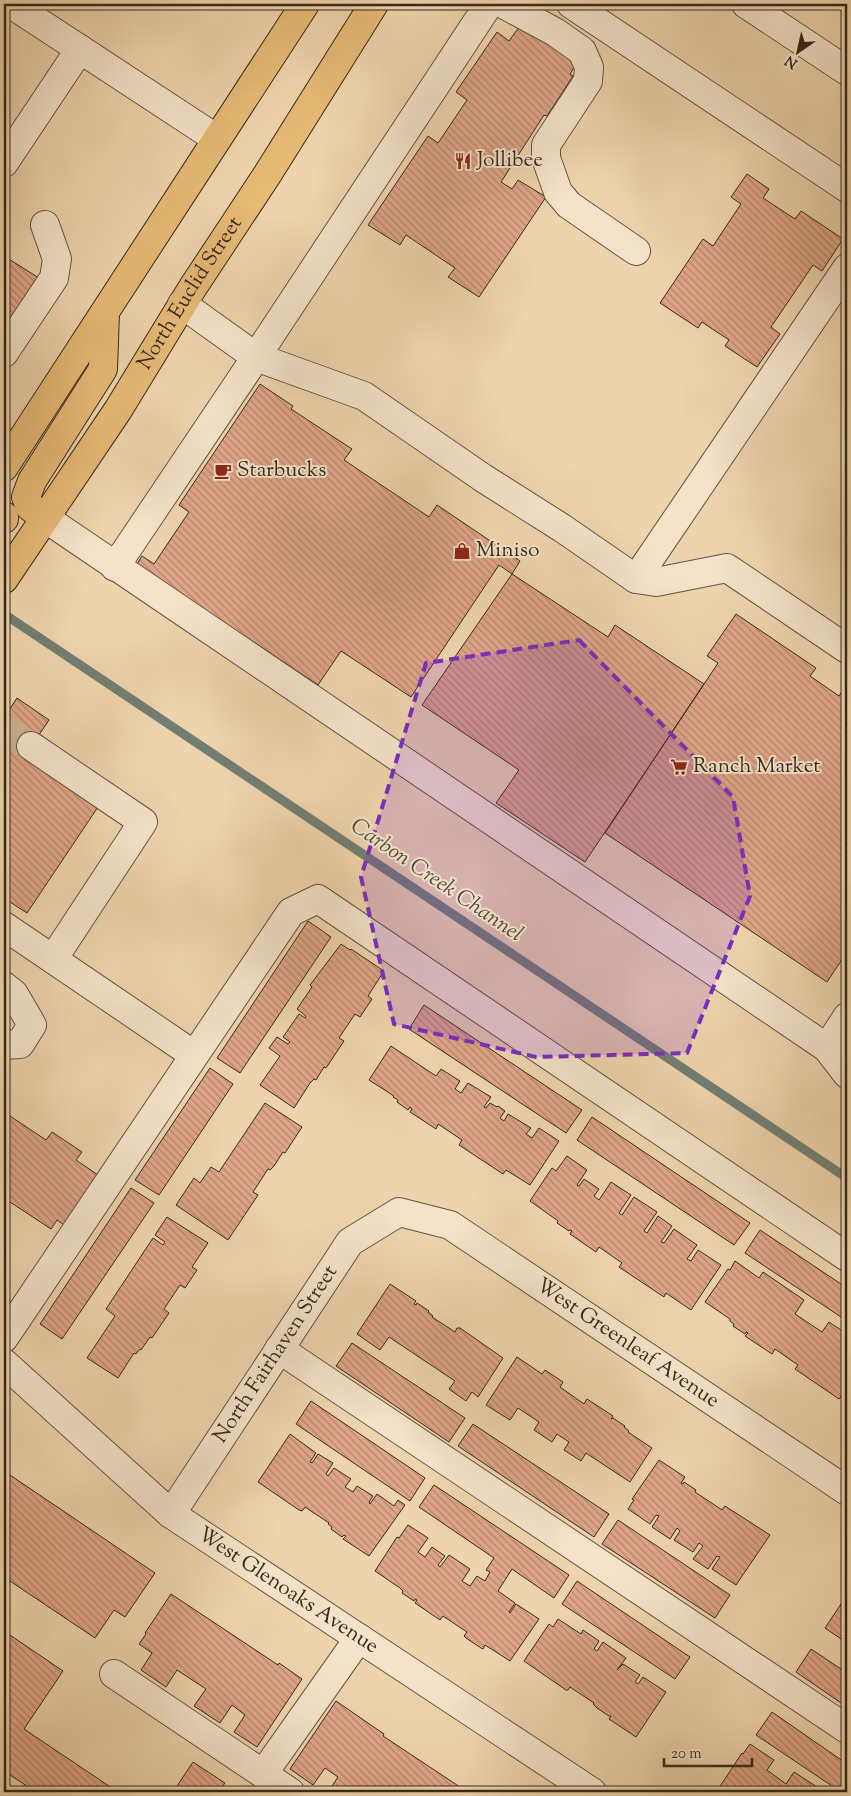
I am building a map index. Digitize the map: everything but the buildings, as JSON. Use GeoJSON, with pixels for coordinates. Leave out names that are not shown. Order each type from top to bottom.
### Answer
{"type":"FeatureCollection","features":[{"type":"Feature","properties":{"kind":"main road"},"geometry":{"type":"LineString","coordinates":[[4,467],[305,4]]}},
{"type":"Feature","properties":{"kind":"main road","name":"North Euclid Street"},"geometry":{"type":"LineString","coordinates":[[8,573],[118,410],[182,304],[267,175],[374,4]]}},
{"type":"Feature","properties":{"kind":"main road"},"geometry":{"type":"LineString","coordinates":[[45,518],[30,507],[26,497],[32,480],[103,369],[105,313]]}},
{"type":"Feature","properties":{"kind":"street"},"geometry":{"type":"LineString","coordinates":[[11,4],[217,139]]}},
{"type":"Feature","properties":{"kind":"street"},"geometry":{"type":"LineString","coordinates":[[116,567],[489,4]]}},
{"type":"Feature","properties":{"kind":"street"},"geometry":{"type":"LineString","coordinates":[[504,4],[556,32],[582,51],[589,67],[588,81],[546,145],[546,158],[558,192],[568,205],[636,251]]}},
{"type":"Feature","properties":{"kind":"street"},"geometry":{"type":"LineString","coordinates":[[571,4],[847,188]]}},
{"type":"Feature","properties":{"kind":"street"},"geometry":{"type":"LineString","coordinates":[[746,4],[774,12],[847,72]]}},
{"type":"Feature","properties":{"kind":"street"},"geometry":{"type":"LineString","coordinates":[[4,163],[80,48]]}},
{"type":"Feature","properties":{"kind":"street"},"geometry":{"type":"LineString","coordinates":[[4,353],[54,278],[57,258],[46,225]]}},
{"type":"Feature","properties":{"kind":"street"},"geometry":{"type":"LineString","coordinates":[[636,579],[847,268]]}},
{"type":"Feature","properties":{"kind":"street"},"geometry":{"type":"LineString","coordinates":[[182,304],[256,357],[364,396],[475,473],[562,528],[636,579],[656,582],[727,568],[847,648]]}},
{"type":"Feature","properties":{"kind":"street"},"geometry":{"type":"LineString","coordinates":[[45,518],[826,1048],[847,1074]]}},
{"type":"Feature","properties":{"kind":"street"},"geometry":{"type":"LineString","coordinates":[[31,746],[144,822],[54,959]]}},
{"type":"Feature","properties":{"kind":"street"},"geometry":{"type":"LineString","coordinates":[[4,1338],[291,912],[318,899],[847,1257]]}},
{"type":"Feature","properties":{"kind":"street"},"geometry":{"type":"LineString","coordinates":[[4,926],[194,1055]]}},
{"type":"Feature","properties":{"kind":"street"},"geometry":{"type":"LineString","coordinates":[[4,986],[14,994],[32,1026],[20,1044],[4,1045]]}},
{"type":"Feature","properties":{"kind":"street"},"geometry":{"type":"LineString","coordinates":[[826,1048],[847,1017]]}},
{"type":"Feature","properties":{"kind":"street","name":"North Fairhaven Street"},"geometry":{"type":"LineString","coordinates":[[171,1514],[350,1242],[399,1212]]}},
{"type":"Feature","properties":{"kind":"street","name":"West Greenleaf Avenue"},"geometry":{"type":"LineString","coordinates":[[399,1212],[450,1225],[847,1491]]}},
{"type":"Feature","properties":{"kind":"street"},"geometry":{"type":"LineString","coordinates":[[279,1349],[847,1729]]}},
{"type":"Feature","properties":{"kind":"street","name":"West Glenoaks Avenue"},"geometry":{"type":"LineString","coordinates":[[4,1363],[171,1514],[592,1792]]}},
{"type":"Feature","properties":{"kind":"street"},"geometry":{"type":"LineString","coordinates":[[263,1774],[359,1638]]}},
{"type":"Feature","properties":{"kind":"street"},"geometry":{"type":"LineString","coordinates":[[114,1674],[290,1792]]}},
{"type":"Feature","properties":{"kind":"highlighted area"},"geometry":{"type":"Polygon","coordinates":[[[579,640],[733,797],[750,896],[687,1053],[536,1057],[394,1024],[361,877],[426,663],[579,640]]]}},
{"type":"Feature","properties":{"kind":"waterway","name":"Carbon Creek Channel"},"geometry":{"type":"LineString","coordinates":[[4,614],[847,1178]]}},
{"type":"Feature","properties":{"kind":"tunnel"},"geometry":{"type":"LineString","coordinates":[[4,728],[31,746]]}},
{"type":"Feature","properties":{"kind":"place","name":"Jollibee"},"geometry":{"type":"Point","coordinates":[463,161]}},
{"type":"Feature","properties":{"kind":"place","name":"Starbucks"},"geometry":{"type":"Point","coordinates":[223,471]}},
{"type":"Feature","properties":{"kind":"place","name":"Miniso"},"geometry":{"type":"Point","coordinates":[462,551]}},
{"type":"Feature","properties":{"kind":"place","name":"Ranch Market"},"geometry":{"type":"Point","coordinates":[679,767]}}]}
